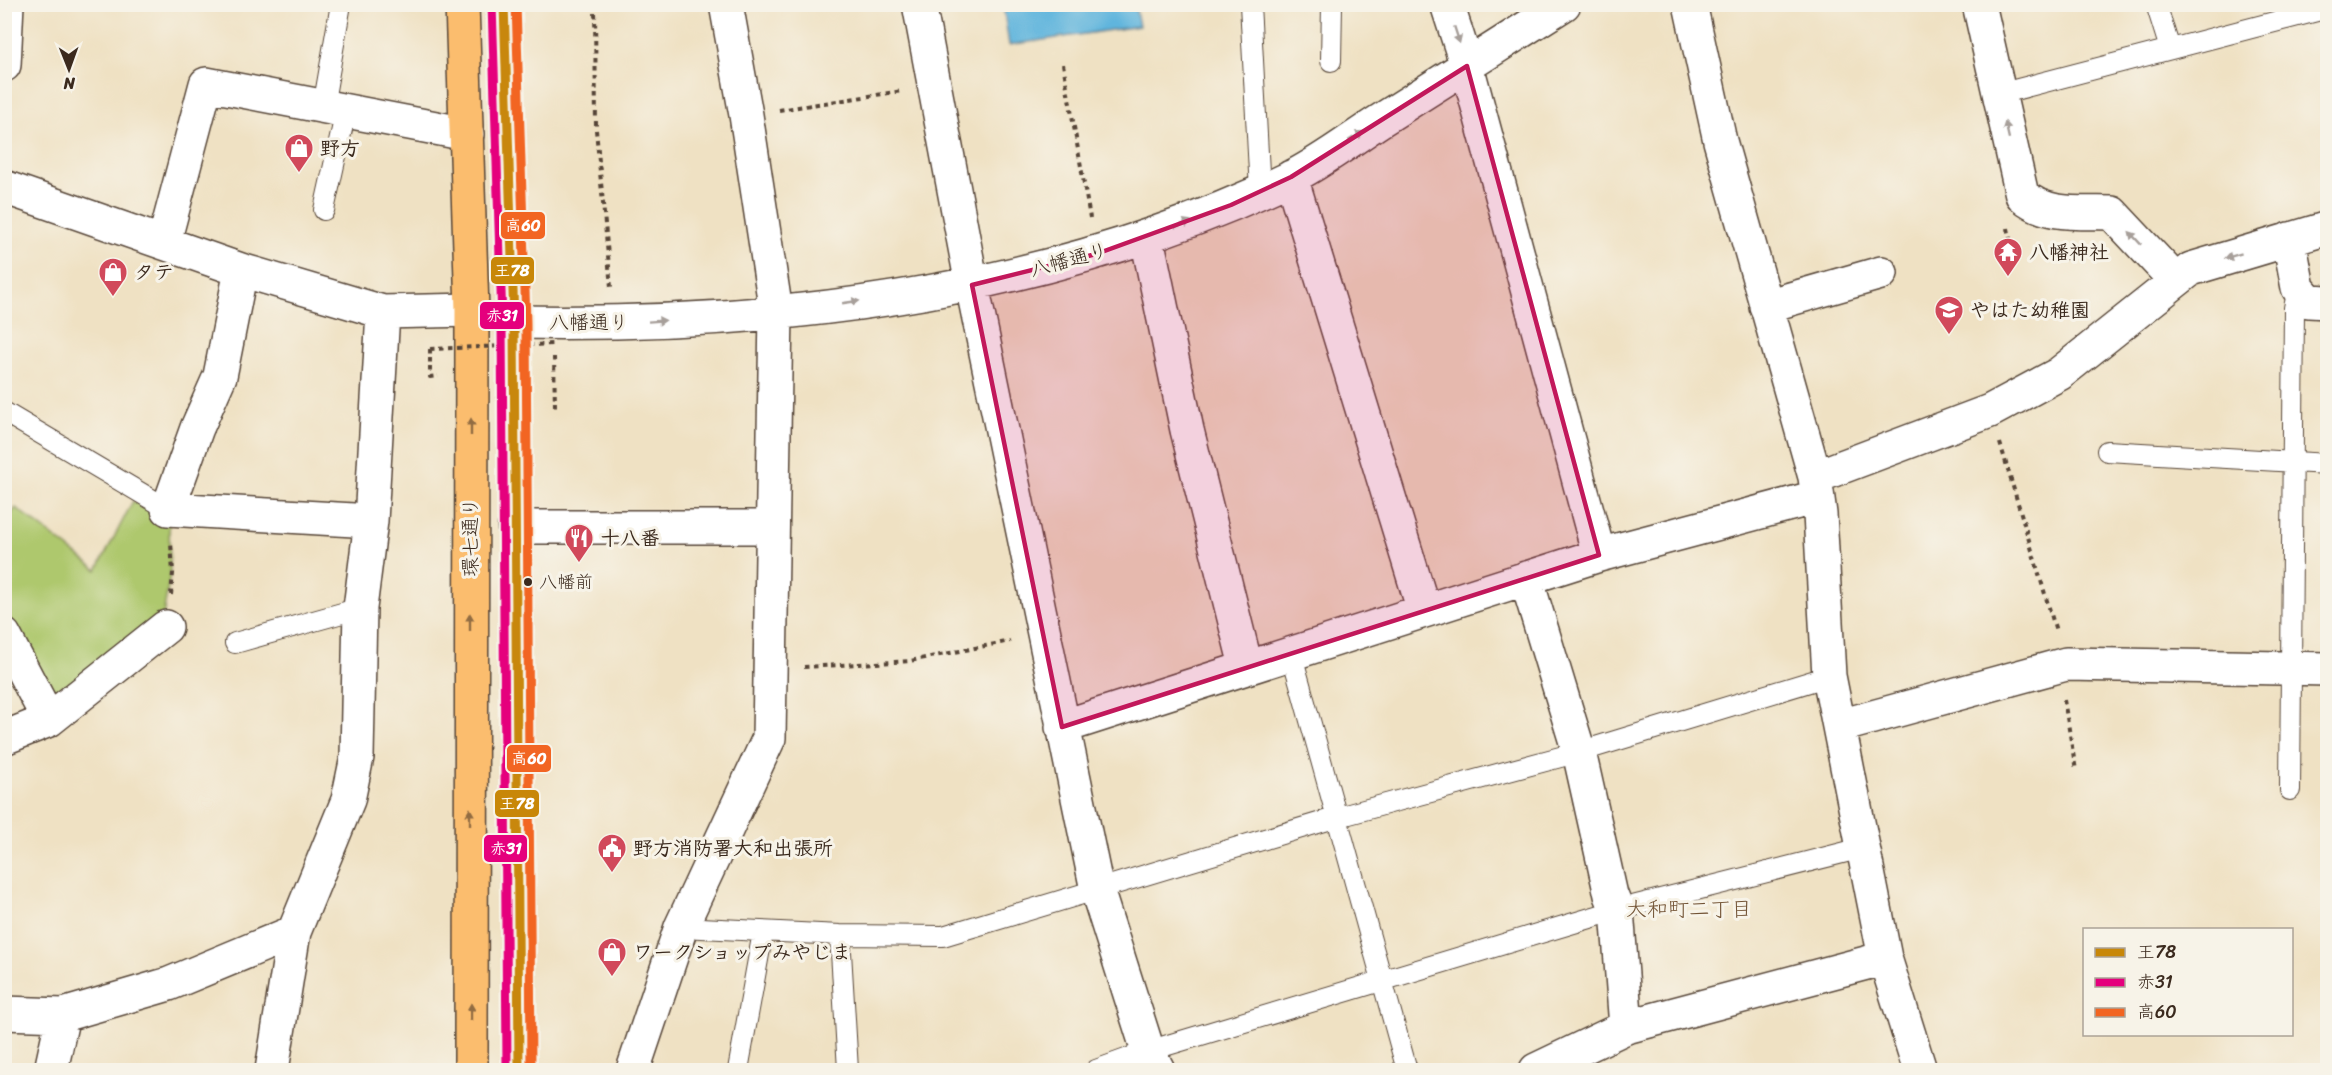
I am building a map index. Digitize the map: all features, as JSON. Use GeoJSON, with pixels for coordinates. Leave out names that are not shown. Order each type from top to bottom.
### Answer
{"type":"FeatureCollection","features":[{"type":"Feature","properties":{"kind":"main road","name":"環七通り"},"geometry":{"type":"LineString","coordinates":[[462,4],[472,310],[471,1071]]}},
{"type":"Feature","properties":{"kind":"main road"},"geometry":{"type":"LineString","coordinates":[[504,4],[514,322],[519,1071]]}},
{"type":"Feature","properties":{"kind":"street"},"geometry":{"type":"LineString","coordinates":[[4,65],[7,4]]}},
{"type":"Feature","properties":{"kind":"street"},"geometry":{"type":"LineString","coordinates":[[633,1071],[681,927],[769,738],[776,312],[726,4]]}},
{"type":"Feature","properties":{"kind":"street"},"geometry":{"type":"LineString","coordinates":[[919,4],[972,285],[1097,890],[1153,1061]]}},
{"type":"Feature","properties":{"kind":"street"},"geometry":{"type":"LineString","coordinates":[[1447,4],[1467,66],[1599,555]]}},
{"type":"Feature","properties":{"kind":"street","name":"八幡通り"},"geometry":{"type":"LineString","coordinates":[[514,322],[615,323],[776,312],[972,285],[1096,254],[1147,238],[1291,177],[1564,4]]}},
{"type":"Feature","properties":{"kind":"street"},"geometry":{"type":"LineString","coordinates":[[1690,4],[1720,141],[1816,487],[1829,676],[1885,958],[1920,1071]]}},
{"type":"Feature","properties":{"kind":"street"},"geometry":{"type":"LineString","coordinates":[[1979,4],[2022,195],[2035,206],[2057,212],[2112,213],[2175,280]]}},
{"type":"Feature","properties":{"kind":"street"},"geometry":{"type":"LineString","coordinates":[[164,242],[206,84],[467,134]]}},
{"type":"Feature","properties":{"kind":"street"},"geometry":{"type":"LineString","coordinates":[[1291,177],[1424,611]]}},
{"type":"Feature","properties":{"kind":"street"},"geometry":{"type":"LineString","coordinates":[[4,187],[241,270],[383,312],[472,310]]}},
{"type":"Feature","properties":{"kind":"street"},"geometry":{"type":"LineString","coordinates":[[1062,727],[1246,666],[1816,487],[1990,411],[2059,374],[2191,269],[2328,228]]}},
{"type":"Feature","properties":{"kind":"street"},"geometry":{"type":"LineString","coordinates":[[1147,238],[1187,430],[1246,666]]}},
{"type":"Feature","properties":{"kind":"street"},"geometry":{"type":"LineString","coordinates":[[2289,239],[2298,288],[2309,301],[2328,302]]}},
{"type":"Feature","properties":{"kind":"street"},"geometry":{"type":"LineString","coordinates":[[241,270],[220,376],[197,428],[168,509],[371,521]]}},
{"type":"Feature","properties":{"kind":"street"},"geometry":{"type":"LineString","coordinates":[[1766,306],[1881,273]]}},
{"type":"Feature","properties":{"kind":"street"},"geometry":{"type":"LineString","coordinates":[[272,1071],[294,932],[348,800],[357,757],[360,608],[371,521],[383,312]]}},
{"type":"Feature","properties":{"kind":"street"},"geometry":{"type":"LineString","coordinates":[[514,527],[772,527]]}},
{"type":"Feature","properties":{"kind":"street"},"geometry":{"type":"LineString","coordinates":[[1526,579],[1579,752],[1611,895],[1617,910],[1626,1026]]}},
{"type":"Feature","properties":{"kind":"street"},"geometry":{"type":"LineString","coordinates":[[4,738],[49,720],[166,627]]}},
{"type":"Feature","properties":{"kind":"street"},"geometry":{"type":"LineString","coordinates":[[4,635],[49,720]]}},
{"type":"Feature","properties":{"kind":"street"},"geometry":{"type":"LineString","coordinates":[[1840,726],[2062,664],[2328,669]]}},
{"type":"Feature","properties":{"kind":"street"},"geometry":{"type":"LineString","coordinates":[[4,1013],[63,1015],[169,984],[294,932]]}},
{"type":"Feature","properties":{"kind":"street"},"geometry":{"type":"LineString","coordinates":[[1536,1071],[1626,1026],[1885,958]]}},
{"type":"Feature","properties":{"kind":"street"},"geometry":{"type":"LineString","coordinates":[[51,1071],[63,1015]]}},
{"type":"Feature","properties":{"kind":"lane"},"geometry":{"type":"LineString","coordinates":[[324,210],[334,109],[340,4]]}},
{"type":"Feature","properties":{"kind":"lane"},"geometry":{"type":"LineString","coordinates":[[1250,4],[1260,191]]}},
{"type":"Feature","properties":{"kind":"lane"},"geometry":{"type":"LineString","coordinates":[[1331,62],[1332,4]]}},
{"type":"Feature","properties":{"kind":"lane"},"geometry":{"type":"LineString","coordinates":[[2156,4],[2170,49]]}},
{"type":"Feature","properties":{"kind":"lane"},"geometry":{"type":"LineString","coordinates":[[1999,94],[2328,8]]}},
{"type":"Feature","properties":{"kind":"lane"},"geometry":{"type":"LineString","coordinates":[[2290,790],[2294,308],[2298,288]]}},
{"type":"Feature","properties":{"kind":"lane"},"geometry":{"type":"LineString","coordinates":[[4,412],[168,509]]}},
{"type":"Feature","properties":{"kind":"lane"},"geometry":{"type":"LineString","coordinates":[[2107,451],[2328,465]]}},
{"type":"Feature","properties":{"kind":"lane"},"geometry":{"type":"LineString","coordinates":[[235,643],[360,608]]}},
{"type":"Feature","properties":{"kind":"lane"},"geometry":{"type":"LineString","coordinates":[[1291,652],[1407,1071]]}},
{"type":"Feature","properties":{"kind":"lane"},"geometry":{"type":"LineString","coordinates":[[681,927],[840,935],[943,936],[1338,817],[1579,752],[1829,676]]}},
{"type":"Feature","properties":{"kind":"lane"},"geometry":{"type":"LineString","coordinates":[[1096,1071],[1153,1061],[1383,979],[1617,910],[1862,848]]}},
{"type":"Feature","properties":{"kind":"lane"},"geometry":{"type":"LineString","coordinates":[[738,1071],[763,932]]}},
{"type":"Feature","properties":{"kind":"lane"},"geometry":{"type":"LineString","coordinates":[[840,935],[848,1071]]}},
{"type":"Feature","properties":{"kind":"path"},"geometry":{"type":"LineString","coordinates":[[595,4],[596,130],[615,323]]}},
{"type":"Feature","properties":{"kind":"path"},"geometry":{"type":"LineString","coordinates":[[1063,64],[1096,254]]}},
{"type":"Feature","properties":{"kind":"path"},"geometry":{"type":"LineString","coordinates":[[746,116],[934,86]]}},
{"type":"Feature","properties":{"kind":"path"},"geometry":{"type":"LineString","coordinates":[[430,349],[554,344],[555,407]]}},
{"type":"Feature","properties":{"kind":"path"},"geometry":{"type":"LineString","coordinates":[[1990,411],[2062,664],[2076,770]]}},
{"type":"Feature","properties":{"kind":"path"},"geometry":{"type":"LineString","coordinates":[[166,627],[173,573],[168,509]]}},
{"type":"Feature","properties":{"kind":"path"},"geometry":{"type":"LineString","coordinates":[[770,669],[910,661],[1043,634]]}},
{"type":"Feature","properties":{"kind":"highlighted area"},"geometry":{"type":"Polygon","coordinates":[[[1467,66],[1599,555],[1062,727],[972,285],[1096,254],[1231,205],[1291,177],[1467,66]]]}},
{"type":"Feature","properties":{"kind":"green space"},"geometry":{"type":"Polygon","coordinates":[[[133,501],[169,519],[170,574],[163,616],[53,708],[5,618],[5,521],[16,508],[97,570],[133,501]]]}},
{"type":"Feature","properties":{"kind":"water"},"geometry":{"type":"Polygon","coordinates":[[[1003,5],[1135,5],[1139,26],[1009,45],[1003,5]]]}},
{"type":"Feature","properties":{"kind":"transit line","name":"赤31"},"geometry":{"type":"LineString","coordinates":[[492,4],[502,322],[507,1070]]}},
{"type":"Feature","properties":{"kind":"transit line","name":"王78"},"geometry":{"type":"LineString","coordinates":[[504,4],[514,322],[519,1070]]}},
{"type":"Feature","properties":{"kind":"transit line","name":"高60"},"geometry":{"type":"LineString","coordinates":[[516,4],[526,322],[531,1070]]}},
{"type":"Feature","properties":{"kind":"place","name":"野方"},"geometry":{"type":"Point","coordinates":[299,174]}},
{"type":"Feature","properties":{"kind":"place","name":"八幡神社"},"geometry":{"type":"Point","coordinates":[2008,278]}},
{"type":"Feature","properties":{"kind":"place","name":"タテ"},"geometry":{"type":"Point","coordinates":[113,298]}},
{"type":"Feature","properties":{"kind":"place","name":"やはた幼稚園"},"geometry":{"type":"Point","coordinates":[1949,336]}},
{"type":"Feature","properties":{"kind":"place","name":"十八番"},"geometry":{"type":"Point","coordinates":[579,564]}},
{"type":"Feature","properties":{"kind":"place","name":"八幡前"},"geometry":{"type":"Point","coordinates":[528,582]}},
{"type":"Feature","properties":{"kind":"place","name":"野方消防署大和出張所"},"geometry":{"type":"Point","coordinates":[612,874]}},
{"type":"Feature","properties":{"kind":"place","name":"ワークショップみやじま"},"geometry":{"type":"Point","coordinates":[612,978]}},
{"type":"Feature","properties":{"kind":"district","name":"大和町二丁目"},"geometry":{"type":"Point","coordinates":[1689,909]}}]}
